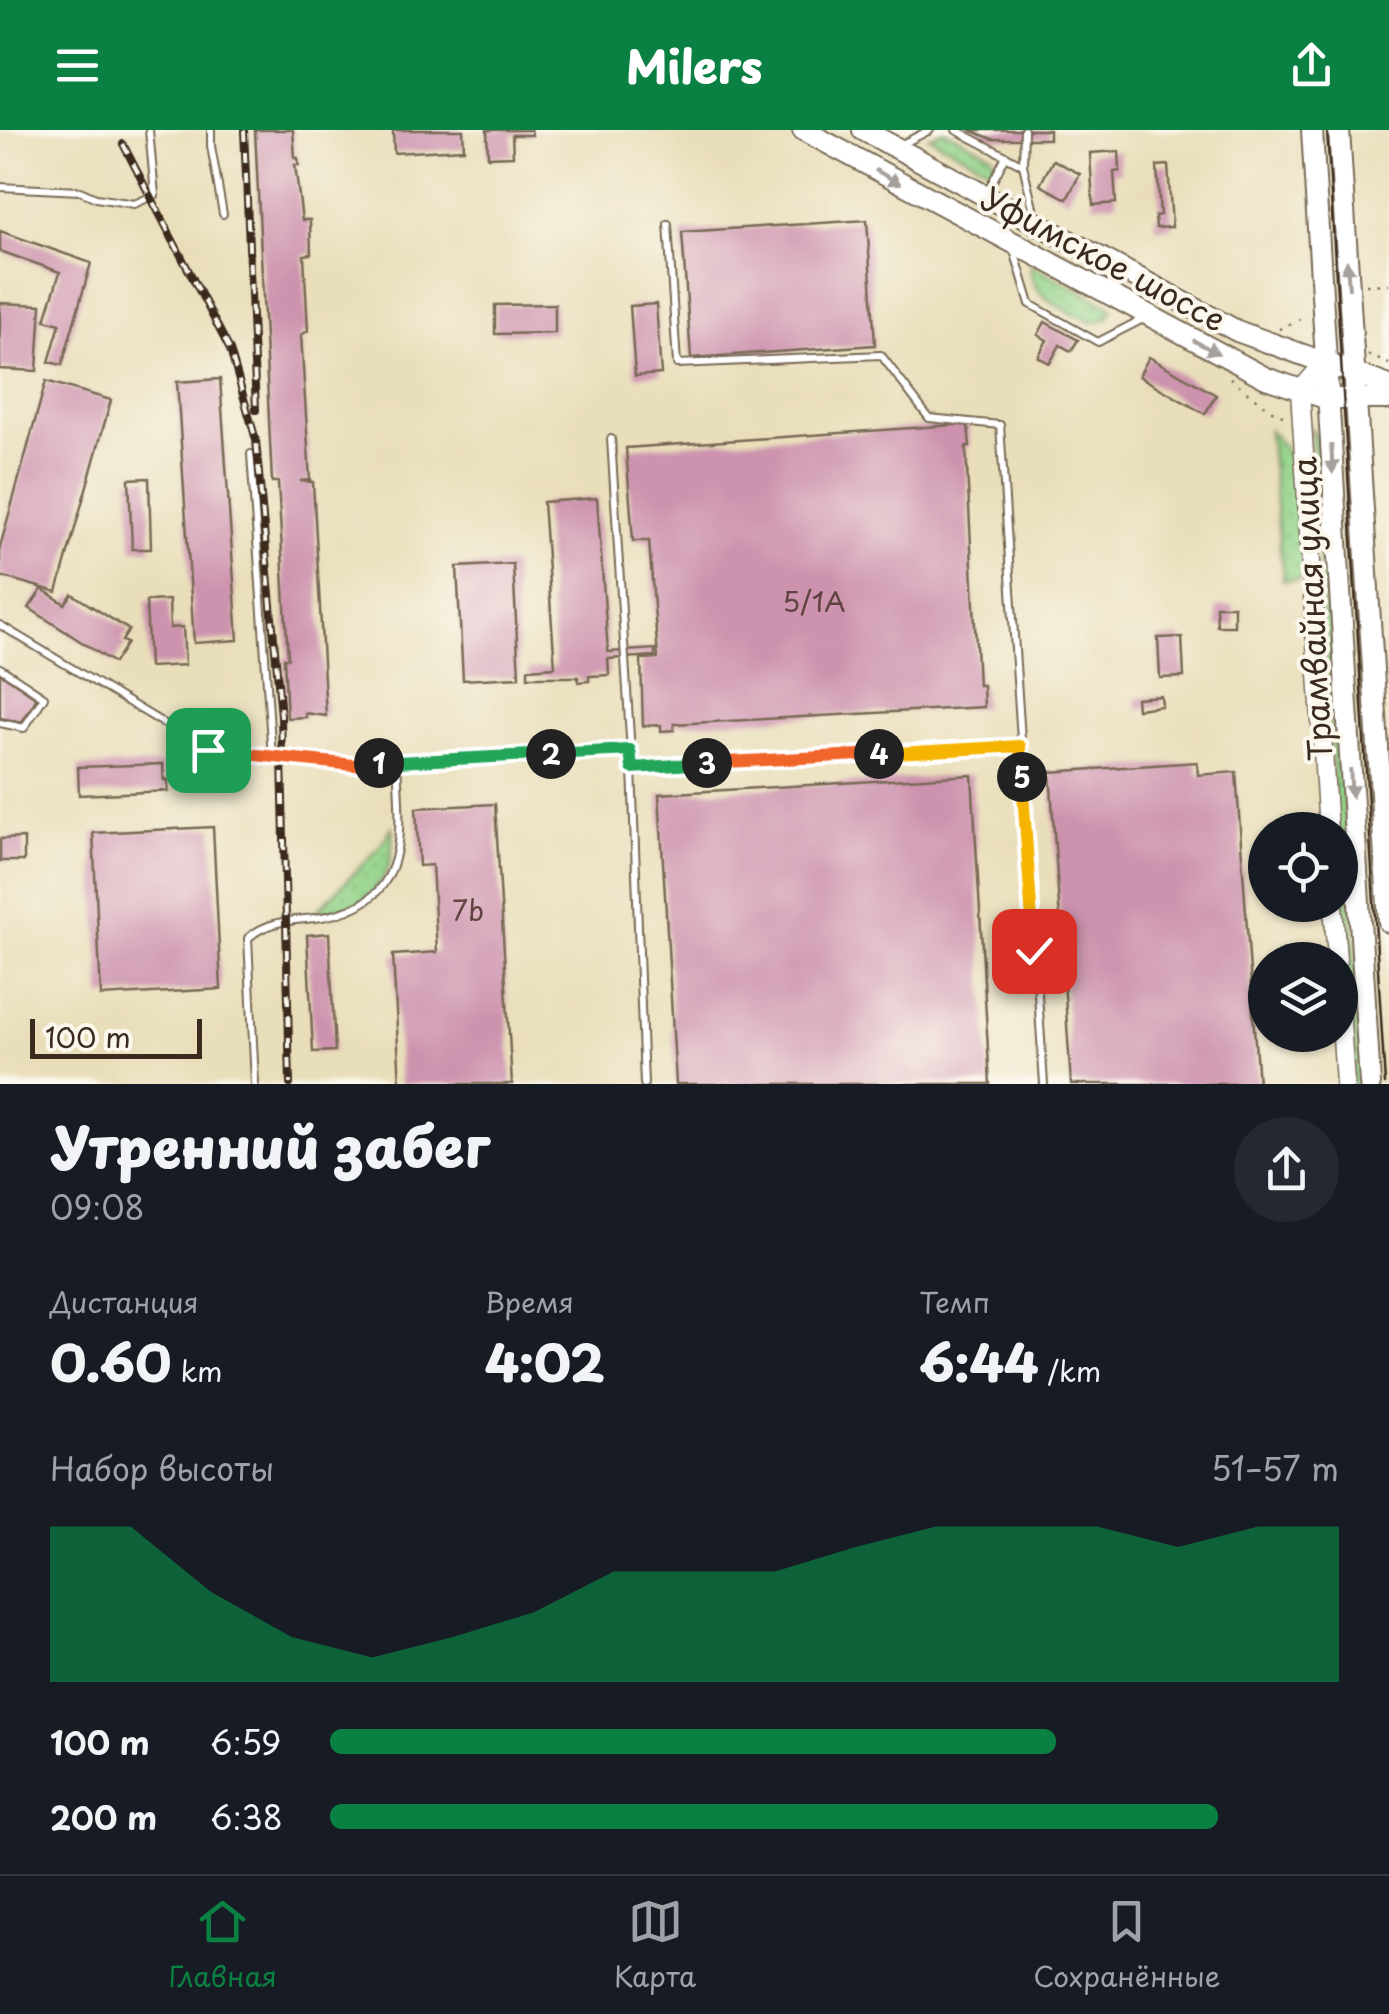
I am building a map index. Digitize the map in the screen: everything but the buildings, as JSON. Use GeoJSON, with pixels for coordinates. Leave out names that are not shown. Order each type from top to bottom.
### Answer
{"type":"FeatureCollection","features":[{"type":"Feature","properties":{"kind":"main road","name":"Уфимское шоссе"},"geometry":{"type":"LineString","coordinates":[[802,130],[1266,378],[1328,399],[1389,400]]}},
{"type":"Feature","properties":{"kind":"main road","name":"Уфимское шоссе"},"geometry":{"type":"LineString","coordinates":[[863,130],[1237,331],[1278,340],[1389,386]]}},
{"type":"Feature","properties":{"kind":"main road","name":"Трамвайная улица"},"geometry":{"type":"LineString","coordinates":[[1312,130],[1370,1084]]}},
{"type":"Feature","properties":{"kind":"main road","name":"Трамвайная улица"},"geometry":{"type":"LineString","coordinates":[[1339,130],[1389,922]]}},
{"type":"Feature","properties":{"kind":"main road"},"geometry":{"type":"LineString","coordinates":[[1266,378],[1278,340]]}},
{"type":"Feature","properties":{"kind":"street"},"geometry":{"type":"LineString","coordinates":[[1326,362],[1300,391],[1327,812]]}},
{"type":"Feature","properties":{"kind":"street"},"geometry":{"type":"LineString","coordinates":[[1343,1052],[1345,1084]]}},
{"type":"Feature","properties":{"kind":"lane"},"geometry":{"type":"LineString","coordinates":[[0,186],[80,191],[96,198],[134,204],[152,198],[155,194],[150,130]]}},
{"type":"Feature","properties":{"kind":"lane"},"geometry":{"type":"LineString","coordinates":[[211,130],[223,214]]}},
{"type":"Feature","properties":{"kind":"lane"},"geometry":{"type":"LineString","coordinates":[[896,148],[917,130]]}},
{"type":"Feature","properties":{"kind":"lane"},"geometry":{"type":"LineString","coordinates":[[896,148],[930,130]]}},
{"type":"Feature","properties":{"kind":"lane"},"geometry":{"type":"LineString","coordinates":[[956,130],[1023,164]]}},
{"type":"Feature","properties":{"kind":"lane"},"geometry":{"type":"LineString","coordinates":[[1024,130],[1023,164],[1036,222]]}},
{"type":"Feature","properties":{"kind":"lane"},"geometry":{"type":"LineString","coordinates":[[985,195],[1006,156]]}},
{"type":"Feature","properties":{"kind":"lane"},"geometry":{"type":"LineString","coordinates":[[668,224],[676,364],[881,355],[929,418],[1000,425],[1044,1084]]}},
{"type":"Feature","properties":{"kind":"lane"},"geometry":{"type":"LineString","coordinates":[[1012,244],[1030,304],[1098,342],[1148,316]]}},
{"type":"Feature","properties":{"kind":"lane"},"geometry":{"type":"LineString","coordinates":[[611,439],[632,768],[644,1084]]}},
{"type":"Feature","properties":{"kind":"lane"},"geometry":{"type":"LineString","coordinates":[[251,454],[272,757]]}},
{"type":"Feature","properties":{"kind":"lane"},"geometry":{"type":"LineString","coordinates":[[0,625],[208,750],[354,765],[630,750]]}},
{"type":"Feature","properties":{"kind":"lane"},"geometry":{"type":"LineString","coordinates":[[0,668],[44,697],[24,728],[0,723]]}},
{"type":"Feature","properties":{"kind":"lane"},"geometry":{"type":"LineString","coordinates":[[632,768],[1020,746]]}},
{"type":"Feature","properties":{"kind":"lane"},"geometry":{"type":"LineString","coordinates":[[256,1084],[248,938],[261,927],[347,911],[369,899],[386,880],[398,856],[400,837],[397,761]]}},
{"type":"Feature","properties":{"kind":"path"},"geometry":{"type":"LineString","coordinates":[[1360,286],[1389,284]]}},
{"type":"Feature","properties":{"kind":"path"},"geometry":{"type":"LineString","coordinates":[[1278,340],[1311,307]]}},
{"type":"Feature","properties":{"kind":"green space"},"geometry":{"type":"Polygon","coordinates":[[[944,130],[991,154],[995,171],[929,137],[944,130]]]}},
{"type":"Feature","properties":{"kind":"green space"},"geometry":{"type":"Polygon","coordinates":[[[1031,264],[1113,308],[1106,319],[1092,323],[1060,307],[1035,286],[1031,264]]]}},
{"type":"Feature","properties":{"kind":"green space"},"geometry":{"type":"Polygon","coordinates":[[[1311,428],[1320,442],[1325,478],[1346,812],[1335,812],[1311,428]]]}},
{"type":"Feature","properties":{"kind":"green space"},"geometry":{"type":"Polygon","coordinates":[[[1269,430],[1299,465],[1306,574],[1297,580],[1283,580],[1269,430]]]}},
{"type":"Feature","properties":{"kind":"green space"},"geometry":{"type":"Polygon","coordinates":[[[392,827],[388,866],[374,892],[353,905],[312,916],[378,849],[392,827]]]}},
{"type":"Feature","properties":{"kind":"green space"},"geometry":{"type":"Polygon","coordinates":[[[1342,922],[1353,922],[1354,942],[1343,942],[1342,922]]]}},
{"type":"Feature","properties":{"kind":"green space"},"geometry":{"type":"Polygon","coordinates":[[[1358,1004],[1363,1084],[1352,1084],[1350,1052],[1358,1052],[1358,1004]]]}},
{"type":"Feature","properties":{"kind":"tram line"},"geometry":{"type":"LineString","coordinates":[[1327,130],[1385,1084]]}},
{"type":"Feature","properties":{"kind":"railway"},"geometry":{"type":"LineString","coordinates":[[244,130],[256,410]]}},
{"type":"Feature","properties":{"kind":"railway"},"geometry":{"type":"LineString","coordinates":[[123,144],[230,350],[256,440],[281,716],[290,1084]]}},
{"type":"Feature","properties":{"kind":"route"},"geometry":{"type":"LineString","coordinates":[[208,750],[354,765],[630,750],[632,768],[1020,746],[1034,951]]}}]}
